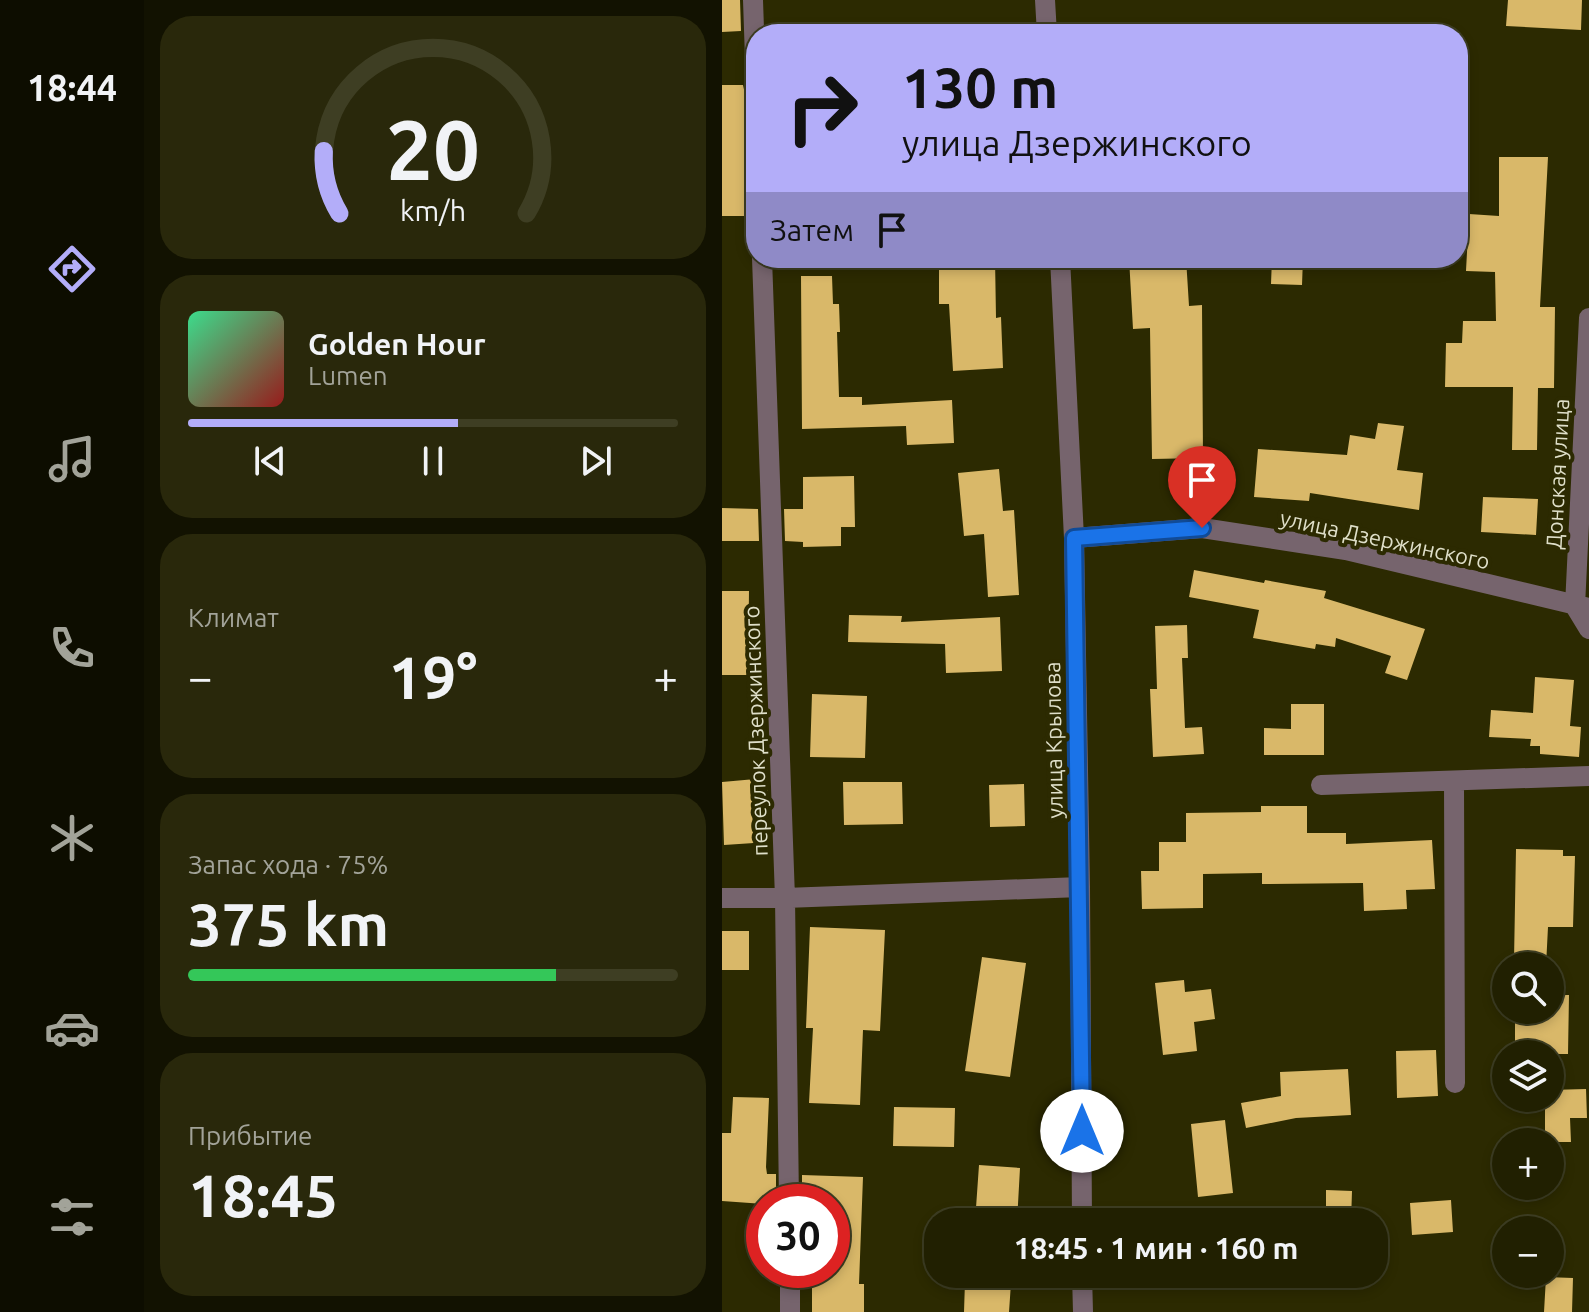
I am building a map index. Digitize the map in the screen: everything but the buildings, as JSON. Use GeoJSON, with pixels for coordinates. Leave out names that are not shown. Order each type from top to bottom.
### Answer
{"type":"FeatureCollection","features":[{"type":"Feature","properties":{"kind":"street"},"geometry":{"type":"LineString","coordinates":[[753,0],[754,24]]}},
{"type":"Feature","properties":{"kind":"street"},"geometry":{"type":"LineString","coordinates":[[1045,0],[1046,24]]}},
{"type":"Feature","properties":{"kind":"street","name":"переулок Дзержинского"},"geometry":{"type":"LineString","coordinates":[[762,268],[785,898],[789,1184]]}},
{"type":"Feature","properties":{"kind":"street","name":"улица Крылова"},"geometry":{"type":"LineString","coordinates":[[1060,268],[1074,538],[1082,1208]]}},
{"type":"Feature","properties":{"kind":"street","name":"Донская улица"},"geometry":{"type":"LineString","coordinates":[[1582,607],[1589,318]]}},
{"type":"Feature","properties":{"kind":"street","name":"улица Дзержинского"},"geometry":{"type":"LineString","coordinates":[[1074,538],[1202,528],[1346,550],[1582,607]]}},
{"type":"Feature","properties":{"kind":"street"},"geometry":{"type":"LineString","coordinates":[[1582,607],[1589,629]]}},
{"type":"Feature","properties":{"kind":"street"},"geometry":{"type":"LineString","coordinates":[[1321,785],[1589,776]]}},
{"type":"Feature","properties":{"kind":"street"},"geometry":{"type":"LineString","coordinates":[[1454,782],[1455,1083]]}},
{"type":"Feature","properties":{"kind":"street"},"geometry":{"type":"LineString","coordinates":[[722,898],[1080,887]]}},
{"type":"Feature","properties":{"kind":"street"},"geometry":{"type":"LineString","coordinates":[[790,1288],[790,1312]]}},
{"type":"Feature","properties":{"kind":"street"},"geometry":{"type":"LineString","coordinates":[[1082,1288],[1083,1312]]}},
{"type":"Feature","properties":{"kind":"route"},"geometry":{"type":"LineString","coordinates":[[1082,1131],[1074,538],[1202,528]]}}]}
